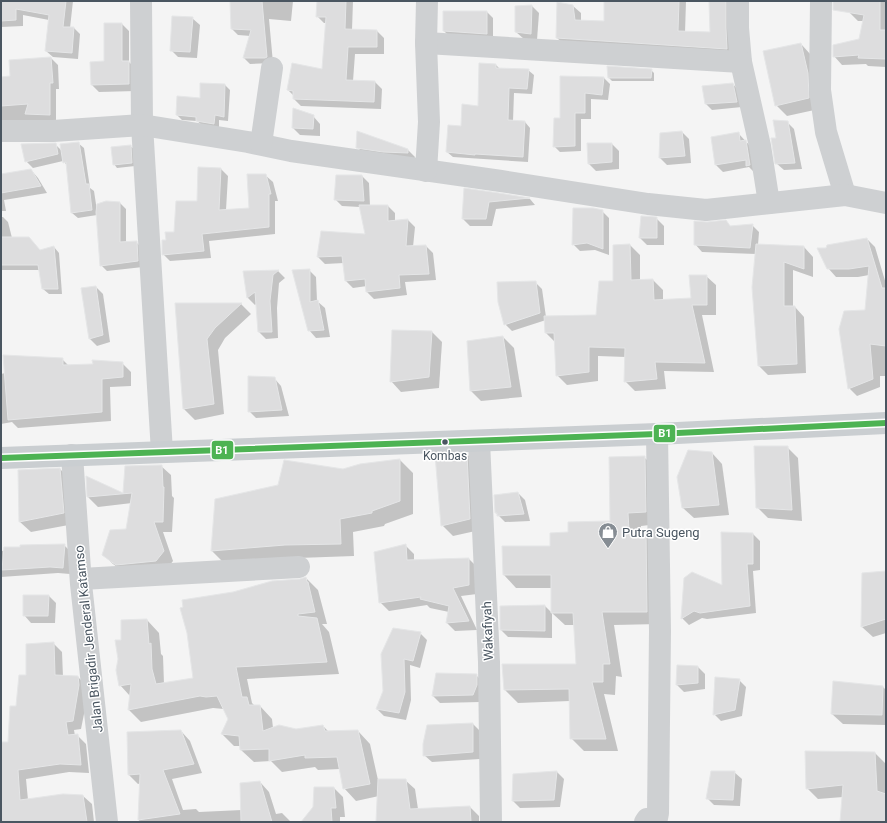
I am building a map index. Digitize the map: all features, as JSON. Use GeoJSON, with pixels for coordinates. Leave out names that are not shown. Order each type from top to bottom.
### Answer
{"type":"FeatureCollection","features":[{"type":"Feature","properties":{"kind":"main road"},"geometry":{"type":"LineString","coordinates":[[1,458],[657,434],[886,423]]}},
{"type":"Feature","properties":{"kind":"street"},"geometry":{"type":"LineString","coordinates":[[141,1],[142,126],[162,452]]}},
{"type":"Feature","properties":{"kind":"street"},"geometry":{"type":"LineString","coordinates":[[426,171],[429,122],[426,43],[427,1]]}},
{"type":"Feature","properties":{"kind":"street"},"geometry":{"type":"LineString","coordinates":[[738,1],[738,28],[741,62],[760,146],[769,203]]}},
{"type":"Feature","properties":{"kind":"street"},"geometry":{"type":"LineString","coordinates":[[821,1],[820,90],[826,132],[845,195]]}},
{"type":"Feature","properties":{"kind":"street"},"geometry":{"type":"LineString","coordinates":[[426,43],[741,62]]}},
{"type":"Feature","properties":{"kind":"street"},"geometry":{"type":"LineString","coordinates":[[261,144],[272,68]]}},
{"type":"Feature","properties":{"kind":"street"},"geometry":{"type":"LineString","coordinates":[[1,131],[53,131],[142,126],[261,144],[291,151],[426,171],[501,180],[648,204],[706,210],[845,195],[886,203]]}},
{"type":"Feature","properties":{"kind":"street"},"geometry":{"type":"LineString","coordinates":[[645,822],[647,819],[656,818],[658,814],[660,631],[657,434]]}},
{"type":"Feature","properties":{"kind":"street","name":"Wakafiyah"},"geometry":{"type":"LineString","coordinates":[[479,441],[489,662],[491,822]]}},
{"type":"Feature","properties":{"kind":"street","name":"Jalan Brigadir Jenderal Katamso"},"geometry":{"type":"LineString","coordinates":[[72,455],[81,579],[107,822]]}},
{"type":"Feature","properties":{"kind":"street"},"geometry":{"type":"LineString","coordinates":[[81,579],[299,567]]}},
{"type":"Feature","properties":{"kind":"building"},"geometry":{"type":"Polygon","coordinates":[[[1,1],[66,1],[63,27],[74,27],[72,53],[45,51],[49,15],[16,9],[16,20],[1,21],[1,1]]]}},
{"type":"Feature","properties":{"kind":"building"},"geometry":{"type":"Polygon","coordinates":[[[230,1],[262,1],[267,57],[243,58],[251,30],[231,29],[230,1]]]}},
{"type":"Feature","properties":{"kind":"building"},"geometry":{"type":"Polygon","coordinates":[[[317,1],[346,1],[345,29],[377,30],[377,47],[348,47],[346,80],[375,81],[374,102],[293,99],[293,91],[287,90],[292,63],[322,69],[326,17],[316,17],[317,1]]]}},
{"type":"Feature","properties":{"kind":"building"},"geometry":{"type":"Polygon","coordinates":[[[604,1],[679,1],[678,31],[710,32],[709,1],[726,1],[727,49],[556,38],[557,2],[573,5],[575,20],[604,21],[604,1]]]}},
{"type":"Feature","properties":{"kind":"building"},"geometry":{"type":"Polygon","coordinates":[[[833,1],[880,1],[880,30],[886,30],[886,59],[858,58],[859,55],[833,57],[833,45],[859,39],[864,15],[833,10],[833,1]]]}},
{"type":"Feature","properties":{"kind":"building"},"geometry":{"type":"Polygon","coordinates":[[[532,5],[531,34],[515,32],[515,6],[532,5]]]}},
{"type":"Feature","properties":{"kind":"building"},"geometry":{"type":"Polygon","coordinates":[[[443,11],[487,11],[487,34],[443,31],[443,11]]]}},
{"type":"Feature","properties":{"kind":"building"},"geometry":{"type":"Polygon","coordinates":[[[172,16],[193,17],[190,52],[170,51],[172,16]]]}},
{"type":"Feature","properties":{"kind":"building"},"geometry":{"type":"Polygon","coordinates":[[[104,23],[122,23],[122,61],[129,61],[129,84],[91,85],[90,62],[104,61],[104,23]]]}},
{"type":"Feature","properties":{"kind":"building"},"geometry":{"type":"Polygon","coordinates":[[[801,43],[808,73],[809,98],[775,106],[763,51],[801,43]]]}},
{"type":"Feature","properties":{"kind":"building"},"geometry":{"type":"Polygon","coordinates":[[[51,57],[53,83],[50,83],[50,115],[25,114],[28,104],[1,106],[1,77],[10,76],[9,60],[51,57]]]}},
{"type":"Feature","properties":{"kind":"building"},"geometry":{"type":"Polygon","coordinates":[[[479,63],[496,64],[496,68],[529,69],[527,89],[509,88],[508,120],[525,121],[523,157],[446,152],[448,125],[461,126],[462,104],[478,106],[479,63]]]}},
{"type":"Feature","properties":{"kind":"building"},"geometry":{"type":"Polygon","coordinates":[[[607,66],[652,69],[651,78],[608,78],[607,66]]]}},
{"type":"Feature","properties":{"kind":"building"},"geometry":{"type":"Polygon","coordinates":[[[560,76],[604,77],[602,95],[585,93],[585,113],[575,113],[575,146],[553,147],[554,118],[560,118],[560,76]]]}},
{"type":"Feature","properties":{"kind":"building"},"geometry":{"type":"Polygon","coordinates":[[[200,83],[225,84],[224,117],[215,115],[214,124],[196,121],[196,117],[176,115],[177,96],[200,98],[200,83]]]}},
{"type":"Feature","properties":{"kind":"building"},"geometry":{"type":"Polygon","coordinates":[[[733,83],[737,102],[705,104],[702,86],[733,83]]]}},
{"type":"Feature","properties":{"kind":"building"},"geometry":{"type":"Polygon","coordinates":[[[293,108],[314,115],[313,129],[292,128],[293,108]]]}},
{"type":"Feature","properties":{"kind":"building"},"geometry":{"type":"Polygon","coordinates":[[[773,120],[788,121],[795,163],[775,164],[771,138],[776,138],[773,120]]]}},
{"type":"Feature","properties":{"kind":"building"},"geometry":{"type":"Polygon","coordinates":[[[357,131],[408,149],[408,153],[383,152],[356,148],[357,131]]]}},
{"type":"Feature","properties":{"kind":"building"},"geometry":{"type":"Polygon","coordinates":[[[682,131],[685,156],[659,158],[660,133],[682,131]]]}},
{"type":"Feature","properties":{"kind":"building"},"geometry":{"type":"Polygon","coordinates":[[[739,132],[740,141],[746,140],[750,165],[746,166],[746,160],[715,165],[711,137],[739,132]]]}},
{"type":"Feature","properties":{"kind":"building"},"geometry":{"type":"Polygon","coordinates":[[[79,142],[86,184],[89,184],[92,210],[71,213],[66,162],[63,163],[60,144],[79,142]]]}},
{"type":"Feature","properties":{"kind":"building"},"geometry":{"type":"Polygon","coordinates":[[[56,143],[58,154],[25,162],[21,144],[56,143]]]}},
{"type":"Feature","properties":{"kind":"building"},"geometry":{"type":"Polygon","coordinates":[[[587,143],[612,143],[612,162],[588,164],[587,143]]]}},
{"type":"Feature","properties":{"kind":"building"},"geometry":{"type":"Polygon","coordinates":[[[131,145],[132,163],[113,165],[111,147],[131,145]]]}},
{"type":"Feature","properties":{"kind":"building"},"geometry":{"type":"Polygon","coordinates":[[[198,167],[221,168],[219,210],[249,208],[247,174],[266,174],[271,194],[269,194],[269,227],[202,234],[204,251],[162,255],[162,240],[166,240],[165,232],[174,232],[176,201],[197,201],[198,167]]]}},
{"type":"Feature","properties":{"kind":"building"},"geometry":{"type":"Polygon","coordinates":[[[31,169],[41,186],[1,193],[1,174],[31,169]]]}},
{"type":"Feature","properties":{"kind":"building"},"geometry":{"type":"Polygon","coordinates":[[[336,175],[362,175],[364,201],[334,200],[336,175]]]}},
{"type":"Feature","properties":{"kind":"building"},"geometry":{"type":"Polygon","coordinates":[[[464,188],[530,198],[489,202],[486,219],[462,219],[464,188]]]}},
{"type":"Feature","properties":{"kind":"building"},"geometry":{"type":"Polygon","coordinates":[[[106,201],[120,202],[120,242],[137,241],[138,261],[100,266],[96,212],[97,204],[106,201]]]}},
{"type":"Feature","properties":{"kind":"building"},"geometry":{"type":"Polygon","coordinates":[[[359,205],[388,205],[388,221],[408,219],[406,246],[426,245],[429,274],[399,275],[400,288],[366,292],[365,279],[345,281],[342,256],[317,257],[321,231],[365,234],[359,205]]]}},
{"type":"Feature","properties":{"kind":"building"},"geometry":{"type":"Polygon","coordinates":[[[573,208],[593,208],[603,210],[603,249],[587,243],[572,245],[573,208]]]}},
{"type":"Feature","properties":{"kind":"building"},"geometry":{"type":"Polygon","coordinates":[[[641,216],[657,217],[657,238],[639,238],[641,216]]]}},
{"type":"Feature","properties":{"kind":"building"},"geometry":{"type":"Polygon","coordinates":[[[726,220],[730,226],[753,224],[750,248],[694,245],[694,221],[707,222],[726,220]]]}},
{"type":"Feature","properties":{"kind":"building"},"geometry":{"type":"Polygon","coordinates":[[[1,237],[29,237],[40,250],[54,246],[58,289],[42,289],[38,265],[1,265],[1,237]]]}},
{"type":"Feature","properties":{"kind":"building"},"geometry":{"type":"Polygon","coordinates":[[[867,238],[882,288],[886,288],[886,346],[870,344],[873,379],[848,389],[839,329],[844,311],[865,310],[869,266],[849,269],[827,269],[817,248],[826,248],[827,245],[867,238]]]}},
{"type":"Feature","properties":{"kind":"building"},"geometry":{"type":"Polygon","coordinates":[[[630,244],[631,280],[653,279],[654,300],[691,298],[689,275],[707,275],[707,305],[692,305],[705,363],[655,362],[657,379],[624,382],[625,348],[589,347],[589,372],[556,376],[554,333],[545,333],[544,316],[596,315],[599,281],[613,281],[613,245],[630,244]]]}},
{"type":"Feature","properties":{"kind":"building"},"geometry":{"type":"Polygon","coordinates":[[[756,244],[804,246],[804,269],[784,262],[784,306],[795,306],[797,364],[758,366],[752,287],[756,244]]]}},
{"type":"Feature","properties":{"kind":"building"},"geometry":{"type":"Polygon","coordinates":[[[310,269],[310,302],[318,300],[324,330],[308,331],[292,270],[310,269]]]}},
{"type":"Feature","properties":{"kind":"building"},"geometry":{"type":"Polygon","coordinates":[[[279,270],[273,275],[270,301],[272,332],[258,332],[255,292],[247,298],[243,271],[279,270]]]}},
{"type":"Feature","properties":{"kind":"building"},"geometry":{"type":"Polygon","coordinates":[[[536,281],[540,313],[504,325],[498,302],[497,282],[536,281]]]}},
{"type":"Feature","properties":{"kind":"building"},"geometry":{"type":"Polygon","coordinates":[[[96,286],[103,335],[89,339],[81,288],[96,286]]]}},
{"type":"Feature","properties":{"kind":"building"},"geometry":{"type":"Polygon","coordinates":[[[175,303],[242,303],[215,328],[207,339],[214,404],[183,409],[175,303]]]}},
{"type":"Feature","properties":{"kind":"building"},"geometry":{"type":"Polygon","coordinates":[[[392,330],[432,331],[429,377],[390,382],[392,330]]]}},
{"type":"Feature","properties":{"kind":"building"},"geometry":{"type":"Polygon","coordinates":[[[503,336],[511,387],[470,391],[467,341],[503,336]]]}},
{"type":"Feature","properties":{"kind":"building"},"geometry":{"type":"Polygon","coordinates":[[[3,355],[63,358],[63,365],[93,364],[92,360],[123,362],[123,377],[102,379],[102,412],[8,420],[3,355]]]}},
{"type":"Feature","properties":{"kind":"building"},"geometry":{"type":"Polygon","coordinates":[[[248,376],[275,377],[282,410],[248,412],[248,376]]]}},
{"type":"Feature","properties":{"kind":"building"},"geometry":{"type":"Polygon","coordinates":[[[754,446],[788,446],[792,510],[756,508],[754,446]]]}},
{"type":"Feature","properties":{"kind":"building"},"geometry":{"type":"Polygon","coordinates":[[[688,450],[712,452],[719,505],[682,508],[677,477],[688,450]]]}},
{"type":"Feature","properties":{"kind":"building"},"geometry":{"type":"Polygon","coordinates":[[[467,453],[470,519],[441,526],[435,455],[467,453]]]}},
{"type":"Feature","properties":{"kind":"building"},"geometry":{"type":"Polygon","coordinates":[[[645,456],[646,512],[628,513],[629,530],[646,531],[647,612],[602,612],[610,664],[603,664],[603,682],[592,682],[606,739],[570,739],[569,689],[504,690],[502,664],[576,664],[573,613],[551,613],[551,575],[503,575],[502,546],[550,546],[550,533],[568,532],[568,522],[610,521],[609,457],[645,456]]]}},
{"type":"Feature","properties":{"kind":"building"},"geometry":{"type":"Polygon","coordinates":[[[400,459],[400,501],[372,511],[372,513],[340,519],[341,544],[285,545],[211,551],[215,499],[278,485],[284,460],[343,469],[360,464],[400,459]]]}},
{"type":"Feature","properties":{"kind":"building"},"geometry":{"type":"Polygon","coordinates":[[[162,465],[164,487],[163,522],[154,522],[164,551],[156,561],[116,565],[102,555],[110,530],[126,529],[132,493],[87,497],[86,476],[123,493],[125,466],[162,465]]]}},
{"type":"Feature","properties":{"kind":"building"},"geometry":{"type":"Polygon","coordinates":[[[60,468],[64,513],[19,522],[18,470],[60,468]]]}},
{"type":"Feature","properties":{"kind":"building"},"geometry":{"type":"Polygon","coordinates":[[[518,492],[524,514],[497,516],[497,513],[495,513],[494,495],[518,492]]]}},
{"type":"Feature","properties":{"kind":"building"},"geometry":{"type":"Polygon","coordinates":[[[721,532],[753,533],[753,564],[747,564],[750,606],[700,613],[694,611],[681,619],[684,578],[692,572],[722,585],[721,532]]]}},
{"type":"Feature","properties":{"kind":"building"},"geometry":{"type":"Polygon","coordinates":[[[65,544],[63,568],[50,567],[2,570],[4,547],[20,547],[20,545],[65,544]]]}},
{"type":"Feature","properties":{"kind":"building"},"geometry":{"type":"Polygon","coordinates":[[[406,544],[407,560],[469,558],[469,585],[453,588],[469,621],[446,623],[449,606],[420,599],[421,597],[379,603],[374,552],[406,544]]]}},
{"type":"Feature","properties":{"kind":"building"},"geometry":{"type":"Polygon","coordinates":[[[886,571],[886,619],[861,627],[862,573],[886,571]]]}},
{"type":"Feature","properties":{"kind":"building"},"geometry":{"type":"Polygon","coordinates":[[[306,577],[315,612],[298,614],[298,616],[317,618],[327,662],[236,667],[242,697],[247,697],[249,705],[260,705],[263,731],[279,725],[296,729],[323,725],[325,731],[358,730],[370,784],[343,789],[337,757],[305,758],[305,755],[269,761],[269,749],[240,750],[239,736],[221,734],[228,719],[217,696],[200,696],[128,710],[131,684],[119,686],[116,670],[118,659],[115,640],[121,640],[121,620],[147,619],[149,644],[151,643],[152,669],[156,684],[193,678],[187,633],[180,608],[183,607],[182,600],[233,592],[272,581],[300,579],[306,577]]]}},
{"type":"Feature","properties":{"kind":"building"},"geometry":{"type":"Polygon","coordinates":[[[23,595],[49,595],[48,616],[23,616],[23,595]]]}},
{"type":"Feature","properties":{"kind":"building"},"geometry":{"type":"Polygon","coordinates":[[[545,605],[545,631],[500,630],[500,606],[545,605]]]}},
{"type":"Feature","properties":{"kind":"building"},"geometry":{"type":"Polygon","coordinates":[[[393,628],[421,632],[413,661],[404,659],[405,692],[399,713],[376,709],[383,691],[381,654],[393,628]]]}},
{"type":"Feature","properties":{"kind":"building"},"geometry":{"type":"Polygon","coordinates":[[[54,642],[55,675],[78,676],[79,685],[73,721],[66,722],[68,735],[78,734],[81,765],[60,764],[18,770],[20,800],[63,794],[83,795],[87,822],[1,822],[1,742],[8,742],[10,706],[16,706],[19,675],[26,675],[26,644],[54,642]]]}},
{"type":"Feature","properties":{"kind":"building"},"geometry":{"type":"Polygon","coordinates":[[[677,665],[698,666],[698,683],[676,685],[677,665]]]}},
{"type":"Feature","properties":{"kind":"building"},"geometry":{"type":"Polygon","coordinates":[[[436,673],[477,674],[477,685],[473,695],[432,696],[436,673]]]}},
{"type":"Feature","properties":{"kind":"building"},"geometry":{"type":"Polygon","coordinates":[[[715,677],[740,679],[735,710],[713,715],[715,677]]]}},
{"type":"Feature","properties":{"kind":"building"},"geometry":{"type":"Polygon","coordinates":[[[833,681],[883,686],[882,715],[831,714],[833,681]]]}},
{"type":"Feature","properties":{"kind":"building"},"geometry":{"type":"Polygon","coordinates":[[[473,723],[473,752],[423,756],[423,744],[427,725],[473,723]]]}},
{"type":"Feature","properties":{"kind":"building"},"geometry":{"type":"Polygon","coordinates":[[[181,730],[194,764],[163,770],[180,814],[138,820],[140,774],[128,775],[127,732],[181,730]]]}},
{"type":"Feature","properties":{"kind":"building"},"geometry":{"type":"Polygon","coordinates":[[[805,751],[875,752],[877,791],[886,794],[886,822],[840,822],[843,785],[806,789],[805,751]]]}},
{"type":"Feature","properties":{"kind":"building"},"geometry":{"type":"Polygon","coordinates":[[[557,771],[554,800],[512,801],[513,774],[557,771]]]}},
{"type":"Feature","properties":{"kind":"building"},"geometry":{"type":"Polygon","coordinates":[[[711,771],[735,771],[733,800],[706,799],[711,771]]]}},
{"type":"Feature","properties":{"kind":"building"},"geometry":{"type":"Polygon","coordinates":[[[378,779],[406,779],[410,809],[470,806],[471,822],[376,822],[378,779]]]}},
{"type":"Feature","properties":{"kind":"building"},"geometry":{"type":"Polygon","coordinates":[[[260,781],[272,822],[241,822],[240,783],[260,781]]]}},
{"type":"Feature","properties":{"kind":"building"},"geometry":{"type":"Polygon","coordinates":[[[314,787],[334,787],[336,808],[331,808],[332,822],[301,822],[313,807],[314,787]]]}},
{"type":"Feature","properties":{"kind":"transit line","name":"B1"},"geometry":{"type":"LineString","coordinates":[[1,458],[657,434],[886,423]]}},
{"type":"Feature","properties":{"kind":"place","name":"Kombas"},"geometry":{"type":"Point","coordinates":[445,442]}},
{"type":"Feature","properties":{"kind":"place","name":"Putra Sugeng"},"geometry":{"type":"Point","coordinates":[608,549]}}]}
